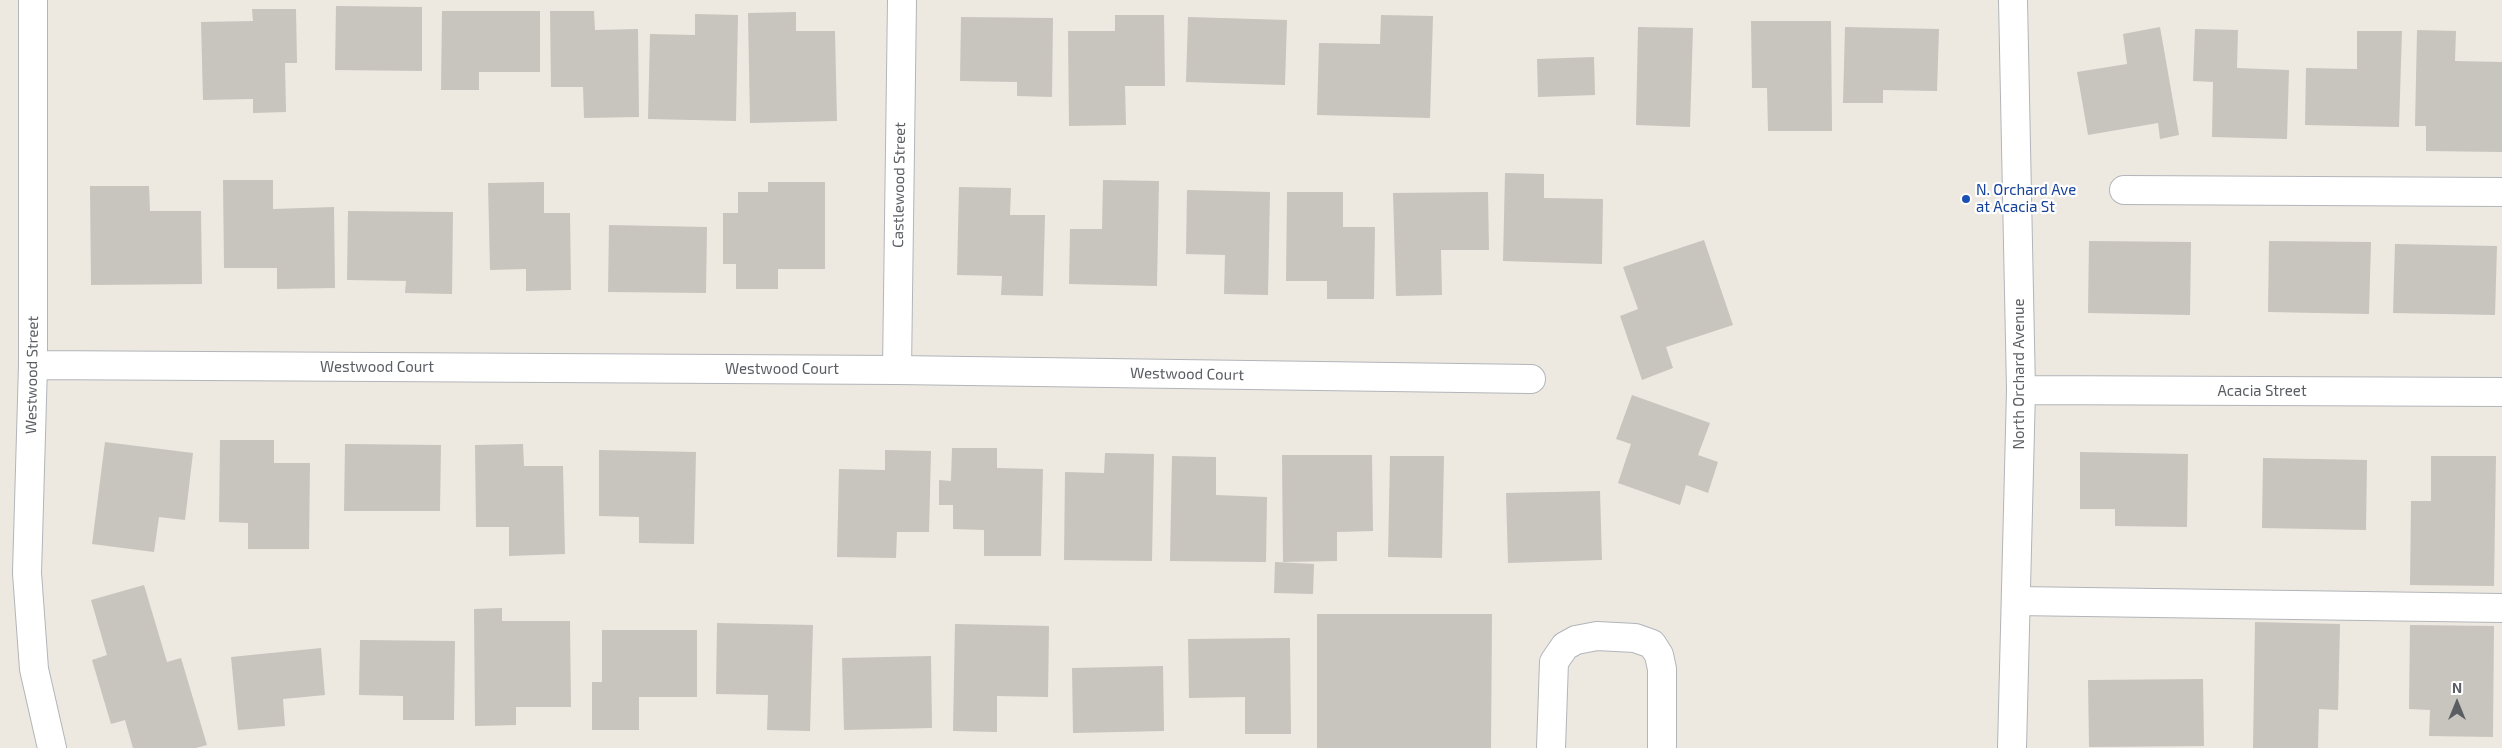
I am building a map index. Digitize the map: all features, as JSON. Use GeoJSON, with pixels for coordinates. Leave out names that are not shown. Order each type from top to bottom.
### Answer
{"type":"FeatureCollection","features":[{"type":"Feature","properties":{"kind":"street","name":"Westwood Street"},"geometry":{"type":"LineString","coordinates":[[33,0],[33,365],[27,574],[34,669],[52,748]]}},
{"type":"Feature","properties":{"kind":"street","name":"Castlewood Street"},"geometry":{"type":"LineString","coordinates":[[897,370],[902,0]]}},
{"type":"Feature","properties":{"kind":"street","name":"North Orchard Avenue"},"geometry":{"type":"LineString","coordinates":[[2012,748],[2021,390],[2013,0]]}},
{"type":"Feature","properties":{"kind":"street"},"geometry":{"type":"LineString","coordinates":[[2124,190],[2502,192]]}},
{"type":"Feature","properties":{"kind":"street","name":"Westwood Court"},"geometry":{"type":"LineString","coordinates":[[33,365],[897,370],[1530,379]]}},
{"type":"Feature","properties":{"kind":"street","name":"Acacia Street"},"geometry":{"type":"LineString","coordinates":[[2021,390],[2502,392]]}},
{"type":"Feature","properties":{"kind":"street"},"geometry":{"type":"LineString","coordinates":[[2016,601],[2502,608]]}},
{"type":"Feature","properties":{"kind":"street"},"geometry":{"type":"LineString","coordinates":[[1551,748],[1554,662],[1566,646],[1597,636],[1635,638],[1652,644],[1659,655],[1662,670],[1662,748]]}},
{"type":"Feature","properties":{"kind":"building"},"geometry":{"type":"Polygon","coordinates":[[[336,6],[422,7],[422,71],[335,70],[336,6]]]}},
{"type":"Feature","properties":{"kind":"building"},"geometry":{"type":"Polygon","coordinates":[[[252,9],[296,9],[297,63],[285,63],[286,112],[253,113],[253,99],[203,100],[201,22],[253,21],[252,9]]]}},
{"type":"Feature","properties":{"kind":"building"},"geometry":{"type":"Polygon","coordinates":[[[442,11],[540,11],[540,72],[479,72],[479,90],[441,90],[442,11]]]}},
{"type":"Feature","properties":{"kind":"building"},"geometry":{"type":"Polygon","coordinates":[[[550,11],[594,11],[595,30],[638,29],[639,117],[584,118],[583,87],[551,87],[550,11]]]}},
{"type":"Feature","properties":{"kind":"building"},"geometry":{"type":"Polygon","coordinates":[[[796,12],[796,31],[835,31],[837,121],[750,123],[748,13],[796,12]]]}},
{"type":"Feature","properties":{"kind":"building"},"geometry":{"type":"Polygon","coordinates":[[[695,14],[738,15],[736,121],[648,119],[650,34],[695,35],[695,14]]]}},
{"type":"Feature","properties":{"kind":"building"},"geometry":{"type":"Polygon","coordinates":[[[1115,15],[1164,15],[1165,86],[1125,86],[1126,125],[1069,126],[1068,31],[1115,31],[1115,15]]]}},
{"type":"Feature","properties":{"kind":"building"},"geometry":{"type":"Polygon","coordinates":[[[1381,15],[1433,16],[1430,118],[1317,115],[1319,43],[1380,44],[1381,15]]]}},
{"type":"Feature","properties":{"kind":"building"},"geometry":{"type":"Polygon","coordinates":[[[961,17],[1053,18],[1052,97],[1017,96],[1017,82],[960,81],[961,17]]]}},
{"type":"Feature","properties":{"kind":"building"},"geometry":{"type":"Polygon","coordinates":[[[1188,17],[1287,20],[1285,85],[1186,82],[1188,17]]]}},
{"type":"Feature","properties":{"kind":"building"},"geometry":{"type":"Polygon","coordinates":[[[1751,21],[1831,21],[1832,131],[1768,131],[1767,88],[1752,88],[1751,21]]]}},
{"type":"Feature","properties":{"kind":"building"},"geometry":{"type":"Polygon","coordinates":[[[1638,27],[1693,28],[1690,127],[1636,125],[1638,27]]]}},
{"type":"Feature","properties":{"kind":"building"},"geometry":{"type":"Polygon","coordinates":[[[1845,27],[1939,29],[1937,91],[1883,90],[1883,103],[1843,103],[1845,27]]]}},
{"type":"Feature","properties":{"kind":"building"},"geometry":{"type":"Polygon","coordinates":[[[2160,27],[2179,135],[2160,139],[2158,123],[2088,135],[2077,72],[2127,64],[2123,34],[2160,27]]]}},
{"type":"Feature","properties":{"kind":"building"},"geometry":{"type":"Polygon","coordinates":[[[2195,29],[2238,30],[2237,68],[2289,70],[2287,139],[2212,137],[2213,82],[2193,81],[2195,29]]]}},
{"type":"Feature","properties":{"kind":"building"},"geometry":{"type":"Polygon","coordinates":[[[2417,30],[2456,31],[2455,61],[2502,62],[2502,152],[2426,151],[2426,126],[2415,126],[2417,30]]]}},
{"type":"Feature","properties":{"kind":"building"},"geometry":{"type":"Polygon","coordinates":[[[2357,31],[2402,31],[2399,127],[2305,125],[2306,68],[2357,69],[2357,31]]]}},
{"type":"Feature","properties":{"kind":"building"},"geometry":{"type":"Polygon","coordinates":[[[1594,57],[1595,95],[1538,97],[1537,59],[1594,57]]]}},
{"type":"Feature","properties":{"kind":"building"},"geometry":{"type":"Polygon","coordinates":[[[1505,173],[1544,174],[1544,198],[1603,199],[1602,264],[1503,261],[1505,173]]]}},
{"type":"Feature","properties":{"kind":"building"},"geometry":{"type":"Polygon","coordinates":[[[223,180],[273,180],[273,209],[334,207],[335,288],[277,289],[277,268],[224,268],[223,180]]]}},
{"type":"Feature","properties":{"kind":"building"},"geometry":{"type":"Polygon","coordinates":[[[1103,180],[1159,181],[1157,286],[1069,284],[1070,229],[1102,229],[1103,180]]]}},
{"type":"Feature","properties":{"kind":"building"},"geometry":{"type":"Polygon","coordinates":[[[544,182],[544,213],[570,213],[571,290],[526,291],[526,269],[490,270],[488,183],[544,182]]]}},
{"type":"Feature","properties":{"kind":"building"},"geometry":{"type":"Polygon","coordinates":[[[768,182],[825,182],[825,269],[778,269],[778,289],[736,289],[736,264],[723,264],[723,213],[738,213],[738,192],[768,192],[768,182]]]}},
{"type":"Feature","properties":{"kind":"building"},"geometry":{"type":"Polygon","coordinates":[[[90,186],[149,186],[150,211],[201,211],[202,284],[91,285],[90,186]]]}},
{"type":"Feature","properties":{"kind":"building"},"geometry":{"type":"Polygon","coordinates":[[[959,187],[1011,188],[1010,215],[1045,215],[1043,296],[1001,295],[1002,276],[957,275],[959,187]]]}},
{"type":"Feature","properties":{"kind":"building"},"geometry":{"type":"Polygon","coordinates":[[[1187,190],[1270,192],[1268,295],[1224,294],[1225,255],[1186,254],[1187,190]]]}},
{"type":"Feature","properties":{"kind":"building"},"geometry":{"type":"Polygon","coordinates":[[[1287,192],[1343,192],[1343,227],[1375,227],[1374,299],[1327,299],[1327,281],[1286,281],[1287,192]]]}},
{"type":"Feature","properties":{"kind":"building"},"geometry":{"type":"Polygon","coordinates":[[[1488,192],[1489,250],[1441,250],[1442,295],[1396,296],[1393,193],[1488,192]]]}},
{"type":"Feature","properties":{"kind":"building"},"geometry":{"type":"Polygon","coordinates":[[[348,211],[453,212],[452,294],[405,293],[406,281],[347,280],[348,211]]]}},
{"type":"Feature","properties":{"kind":"building"},"geometry":{"type":"Polygon","coordinates":[[[609,225],[707,227],[706,293],[608,292],[609,225]]]}},
{"type":"Feature","properties":{"kind":"building"},"geometry":{"type":"Polygon","coordinates":[[[1704,240],[1733,325],[1666,347],[1673,368],[1642,380],[1620,316],[1638,309],[1623,267],[1704,240]]]}},
{"type":"Feature","properties":{"kind":"building"},"geometry":{"type":"Polygon","coordinates":[[[2089,241],[2191,242],[2190,315],[2088,313],[2089,241]]]}},
{"type":"Feature","properties":{"kind":"building"},"geometry":{"type":"Polygon","coordinates":[[[2269,241],[2371,242],[2369,314],[2268,312],[2269,241]]]}},
{"type":"Feature","properties":{"kind":"building"},"geometry":{"type":"Polygon","coordinates":[[[2395,244],[2497,246],[2495,315],[2393,313],[2395,244]]]}},
{"type":"Feature","properties":{"kind":"building"},"geometry":{"type":"Polygon","coordinates":[[[1632,395],[1710,423],[1698,455],[1718,462],[1708,493],[1686,485],[1680,505],[1618,483],[1631,444],[1616,439],[1632,395]]]}},
{"type":"Feature","properties":{"kind":"building"},"geometry":{"type":"Polygon","coordinates":[[[220,440],[274,440],[274,463],[310,463],[309,549],[248,549],[248,523],[219,522],[220,440]]]}},
{"type":"Feature","properties":{"kind":"building"},"geometry":{"type":"Polygon","coordinates":[[[105,442],[193,453],[185,520],[159,517],[154,552],[92,544],[105,442]]]}},
{"type":"Feature","properties":{"kind":"building"},"geometry":{"type":"Polygon","coordinates":[[[345,444],[441,445],[440,511],[344,511],[345,444]]]}},
{"type":"Feature","properties":{"kind":"building"},"geometry":{"type":"Polygon","coordinates":[[[523,444],[524,466],[563,466],[565,554],[509,556],[509,527],[476,527],[475,445],[523,444]]]}},
{"type":"Feature","properties":{"kind":"building"},"geometry":{"type":"Polygon","coordinates":[[[952,448],[997,448],[997,468],[1043,469],[1041,556],[984,556],[984,530],[953,529],[953,505],[939,505],[939,480],[951,481],[952,448]]]}},
{"type":"Feature","properties":{"kind":"building"},"geometry":{"type":"Polygon","coordinates":[[[599,450],[696,452],[694,544],[639,543],[639,517],[599,516],[599,450]]]}},
{"type":"Feature","properties":{"kind":"building"},"geometry":{"type":"Polygon","coordinates":[[[885,450],[931,451],[929,532],[897,532],[896,558],[837,557],[839,469],[885,470],[885,450]]]}},
{"type":"Feature","properties":{"kind":"building"},"geometry":{"type":"Polygon","coordinates":[[[2080,452],[2188,454],[2187,527],[2115,526],[2115,509],[2080,509],[2080,452]]]}},
{"type":"Feature","properties":{"kind":"building"},"geometry":{"type":"Polygon","coordinates":[[[1105,453],[1154,454],[1152,561],[1064,560],[1065,472],[1104,473],[1105,453]]]}},
{"type":"Feature","properties":{"kind":"building"},"geometry":{"type":"Polygon","coordinates":[[[1282,455],[1372,455],[1373,531],[1337,532],[1337,561],[1283,562],[1282,455]]]}},
{"type":"Feature","properties":{"kind":"building"},"geometry":{"type":"Polygon","coordinates":[[[1172,456],[1216,457],[1216,495],[1267,497],[1266,562],[1170,561],[1172,456]]]}},
{"type":"Feature","properties":{"kind":"building"},"geometry":{"type":"Polygon","coordinates":[[[1390,456],[1444,456],[1442,558],[1388,557],[1390,456]]]}},
{"type":"Feature","properties":{"kind":"building"},"geometry":{"type":"Polygon","coordinates":[[[2431,456],[2496,456],[2494,586],[2410,585],[2411,501],[2431,501],[2431,456]]]}},
{"type":"Feature","properties":{"kind":"building"},"geometry":{"type":"Polygon","coordinates":[[[2263,458],[2367,460],[2366,530],[2262,528],[2263,458]]]}},
{"type":"Feature","properties":{"kind":"building"},"geometry":{"type":"Polygon","coordinates":[[[1600,491],[1602,560],[1508,563],[1506,493],[1600,491]]]}},
{"type":"Feature","properties":{"kind":"building"},"geometry":{"type":"Polygon","coordinates":[[[1275,562],[1314,564],[1313,594],[1274,593],[1275,562]]]}},
{"type":"Feature","properties":{"kind":"building"},"geometry":{"type":"Polygon","coordinates":[[[144,585],[167,662],[181,658],[207,745],[196,748],[133,748],[125,720],[111,724],[92,660],[107,655],[91,600],[144,585]]]}},
{"type":"Feature","properties":{"kind":"building"},"geometry":{"type":"Polygon","coordinates":[[[502,608],[502,621],[570,621],[571,707],[516,707],[516,725],[475,726],[474,609],[502,608]]]}},
{"type":"Feature","properties":{"kind":"building"},"geometry":{"type":"Polygon","coordinates":[[[1317,614],[1492,614],[1491,748],[1317,748],[1317,614]]]}},
{"type":"Feature","properties":{"kind":"building"},"geometry":{"type":"Polygon","coordinates":[[[2255,622],[2340,624],[2338,710],[2319,709],[2318,748],[2253,748],[2255,622]]]}},
{"type":"Feature","properties":{"kind":"building"},"geometry":{"type":"Polygon","coordinates":[[[717,623],[813,625],[810,731],[767,730],[768,695],[716,694],[717,623]]]}},
{"type":"Feature","properties":{"kind":"building"},"geometry":{"type":"Polygon","coordinates":[[[955,624],[1049,626],[1048,697],[997,696],[997,732],[953,731],[955,624]]]}},
{"type":"Feature","properties":{"kind":"building"},"geometry":{"type":"Polygon","coordinates":[[[2410,625],[2494,626],[2493,737],[2429,736],[2430,710],[2409,709],[2410,625]]]}},
{"type":"Feature","properties":{"kind":"building"},"geometry":{"type":"Polygon","coordinates":[[[602,630],[697,630],[697,697],[639,697],[639,730],[592,730],[592,682],[602,682],[602,630]]]}},
{"type":"Feature","properties":{"kind":"building"},"geometry":{"type":"Polygon","coordinates":[[[1290,638],[1291,734],[1245,734],[1245,697],[1189,698],[1188,639],[1290,638]]]}},
{"type":"Feature","properties":{"kind":"building"},"geometry":{"type":"Polygon","coordinates":[[[360,640],[455,641],[454,720],[403,720],[403,696],[359,695],[360,640]]]}},
{"type":"Feature","properties":{"kind":"building"},"geometry":{"type":"Polygon","coordinates":[[[321,648],[325,695],[283,699],[285,726],[238,730],[231,657],[321,648]]]}},
{"type":"Feature","properties":{"kind":"building"},"geometry":{"type":"Polygon","coordinates":[[[931,656],[932,728],[844,730],[842,658],[931,656]]]}},
{"type":"Feature","properties":{"kind":"building"},"geometry":{"type":"Polygon","coordinates":[[[1163,666],[1164,731],[1073,733],[1072,668],[1163,666]]]}},
{"type":"Feature","properties":{"kind":"building"},"geometry":{"type":"Polygon","coordinates":[[[2203,679],[2204,746],[2089,747],[2088,680],[2203,679]]]}},
{"type":"Feature","properties":{"kind":"place","name":"N. Orchard Ave at Acacia St"},"geometry":{"type":"Point","coordinates":[1966,199]}}]}
